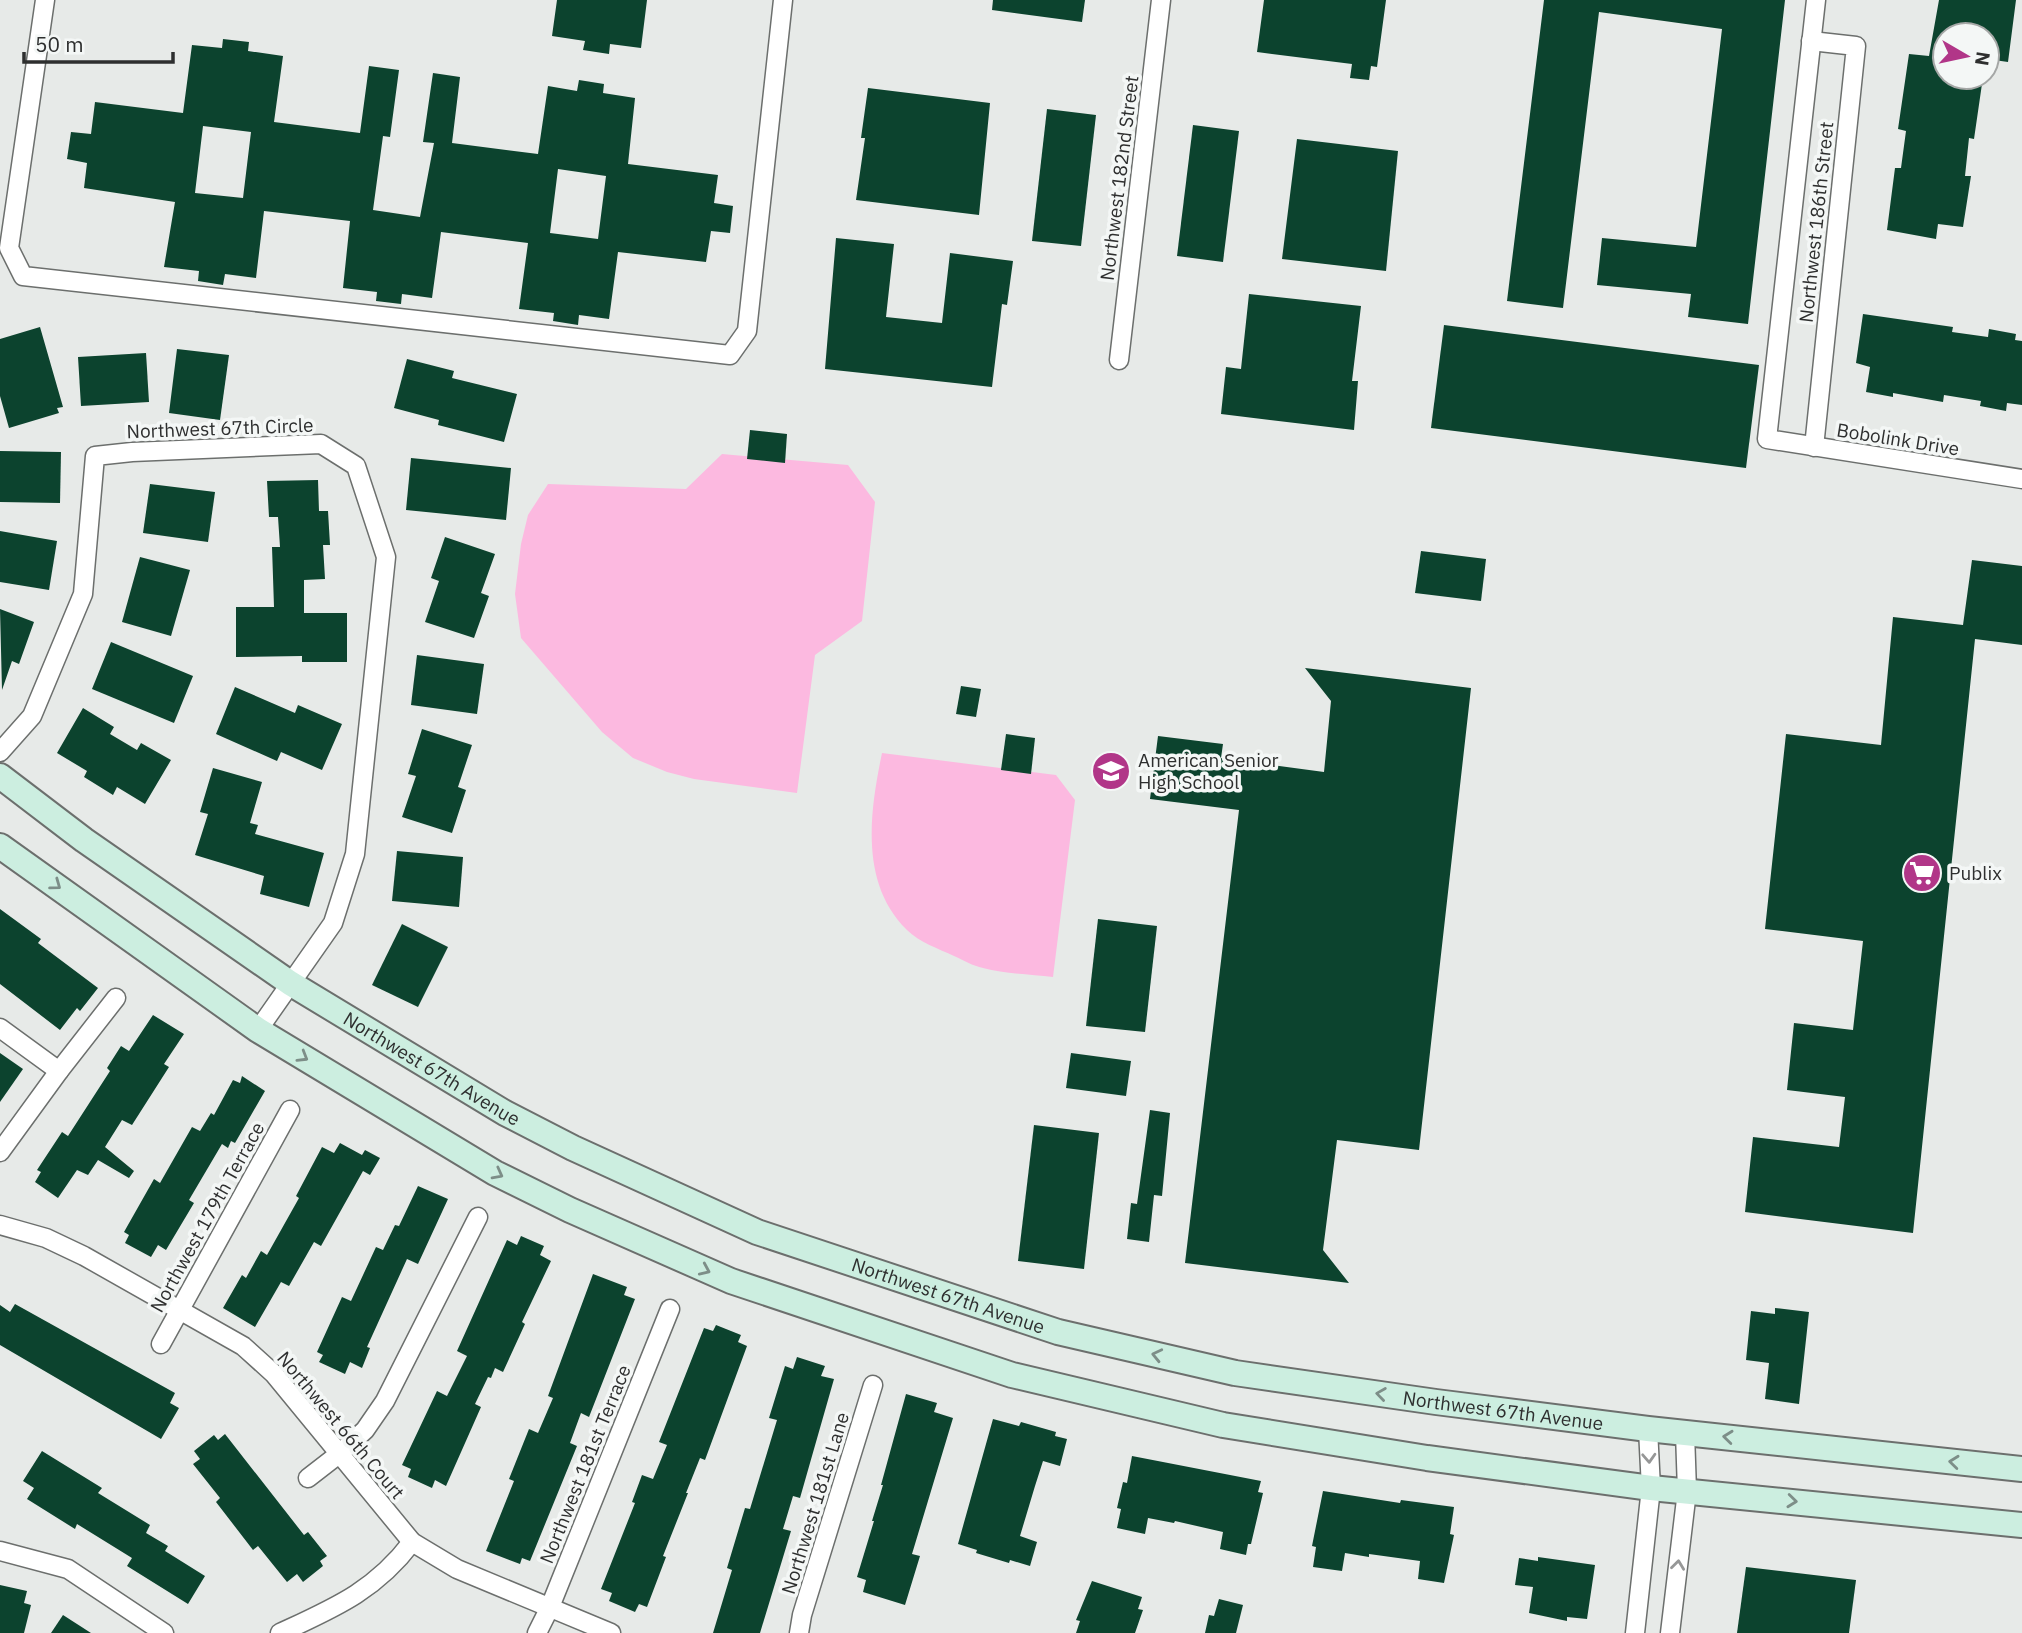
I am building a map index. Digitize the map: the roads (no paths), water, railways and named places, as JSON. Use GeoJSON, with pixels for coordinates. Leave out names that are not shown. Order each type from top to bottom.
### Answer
{"type":"FeatureCollection","features":[{"type":"Feature","properties":{"kind":"main road","name":"Northwest 67th Avenue"},"geometry":{"type":"LineString","coordinates":[[0,776],[84,840],[290,983],[505,1113],[585,1154],[757,1232],[1058,1332],[1235,1373],[1648,1429],[2022,1469]]}},
{"type":"Feature","properties":{"kind":"main road"},"geometry":{"type":"LineString","coordinates":[[0,846],[258,1030],[495,1173],[570,1210],[731,1282],[1012,1375],[1223,1425],[1427,1458],[1651,1488],[2022,1525]]}},
{"type":"Feature","properties":{"kind":"street"},"geometry":{"type":"LineString","coordinates":[[45,0],[9,248],[23,276],[730,355],[747,331],[783,0]]}},
{"type":"Feature","properties":{"kind":"street","name":"Northwest 182nd Street"},"geometry":{"type":"LineString","coordinates":[[1119,360],[1161,0]]}},
{"type":"Feature","properties":{"kind":"street","name":"Northwest 186th Street"},"geometry":{"type":"LineString","coordinates":[[1768,439],[1816,0]]}},
{"type":"Feature","properties":{"kind":"street","name":"Northwest 186th Street"},"geometry":{"type":"LineString","coordinates":[[1811,41],[1856,46],[1814,447]]}},
{"type":"Feature","properties":{"kind":"street","name":"Bobolink Drive"},"geometry":{"type":"LineString","coordinates":[[1768,439],[2022,479]]}},
{"type":"Feature","properties":{"kind":"street","name":"Northwest 67th Circle"},"geometry":{"type":"LineString","coordinates":[[0,752],[32,716],[83,594],[95,456],[321,444],[356,466],[386,557],[355,854],[333,923],[258,1030]]}},
{"type":"Feature","properties":{"kind":"street"},"geometry":{"type":"LineString","coordinates":[[0,1152],[116,998]]}},
{"type":"Feature","properties":{"kind":"street"},"geometry":{"type":"LineString","coordinates":[[0,1028],[59,1071]]}},
{"type":"Feature","properties":{"kind":"street","name":"Northwest 179th Terrace"},"geometry":{"type":"LineString","coordinates":[[161,1344],[290,1110]]}},
{"type":"Feature","properties":{"kind":"street"},"geometry":{"type":"LineString","coordinates":[[308,1478],[365,1430],[385,1401],[478,1217]]}},
{"type":"Feature","properties":{"kind":"street","name":"Northwest 66th Court"},"geometry":{"type":"LineString","coordinates":[[0,1224],[46,1238],[74,1251],[243,1346],[274,1374],[412,1542],[457,1569],[611,1633]]}},
{"type":"Feature","properties":{"kind":"street","name":"Northwest 181st Terrace"},"geometry":{"type":"LineString","coordinates":[[537,1633],[550,1607],[670,1310]]}},
{"type":"Feature","properties":{"kind":"street","name":"Northwest 181st Lane"},"geometry":{"type":"LineString","coordinates":[[799,1633],[802,1615],[873,1385]]}},
{"type":"Feature","properties":{"kind":"street"},"geometry":{"type":"LineString","coordinates":[[1635,1633],[1651,1488],[1648,1429]]}},
{"type":"Feature","properties":{"kind":"street"},"geometry":{"type":"LineString","coordinates":[[1670,1633],[1687,1491],[1685,1433]]}},
{"type":"Feature","properties":{"kind":"street"},"geometry":{"type":"LineString","coordinates":[[280,1633],[343,1605],[381,1577],[412,1542]]}},
{"type":"Feature","properties":{"kind":"street"},"geometry":{"type":"LineString","coordinates":[[0,1551],[68,1569],[164,1633]]}},
{"type":"Feature","properties":{"kind":"place","name":"American Senior High School"},"geometry":{"type":"Point","coordinates":[1111,771]}},
{"type":"Feature","properties":{"kind":"place","name":"Publix"},"geometry":{"type":"Point","coordinates":[1922,873]}}]}
